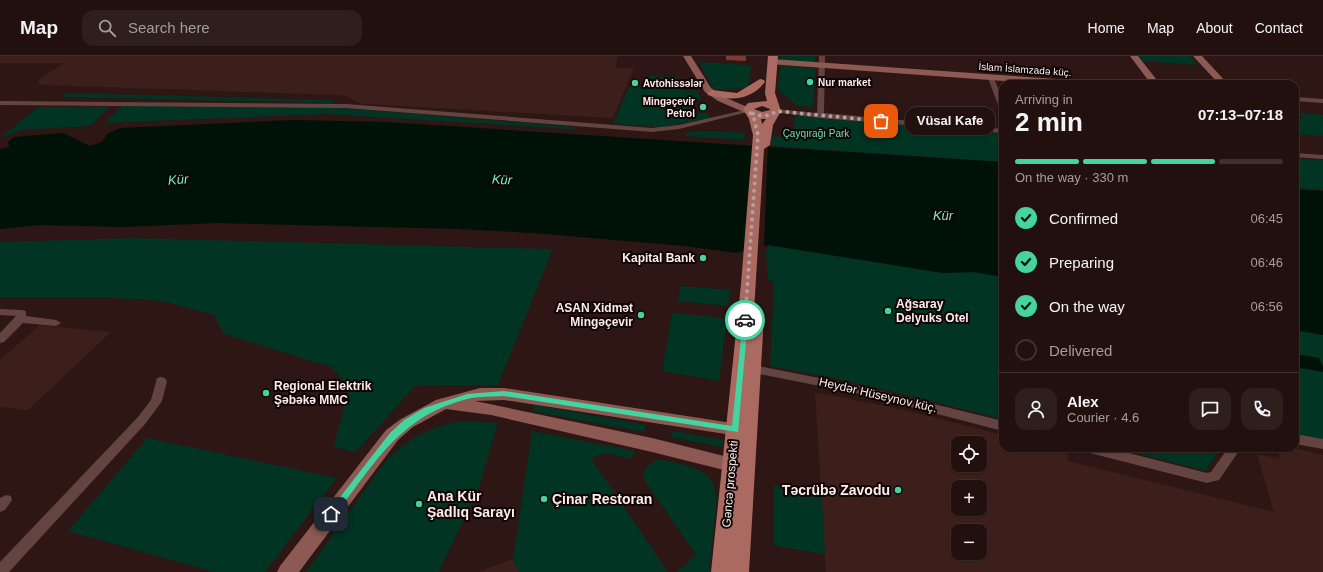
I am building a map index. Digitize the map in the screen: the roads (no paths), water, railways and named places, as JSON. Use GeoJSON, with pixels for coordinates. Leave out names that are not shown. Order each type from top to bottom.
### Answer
{"type":"FeatureCollection","features":[{"type":"Feature","properties":{"kind":"main road"},"geometry":{"type":"LineString","coordinates":[[688,56],[705,87],[712,93],[752,107],[763,103],[775,110]]}},
{"type":"Feature","properties":{"kind":"main road"},"geometry":{"type":"LineString","coordinates":[[1134,56],[1153,80]]}},
{"type":"Feature","properties":{"kind":"main road"},"geometry":{"type":"LineString","coordinates":[[1197,56],[1220,80]]}},
{"type":"Feature","properties":{"kind":"main road"},"geometry":{"type":"LineString","coordinates":[[754,277],[762,135],[775,110],[770,93],[772,59]]}},
{"type":"Feature","properties":{"kind":"main road","name":"İslam İslamzadə küç."},"geometry":{"type":"LineString","coordinates":[[772,59],[821,66],[1022,80]]}},
{"type":"Feature","properties":{"kind":"main road"},"geometry":{"type":"LineString","coordinates":[[761,69],[760,82],[752,107],[754,119],[762,135]]}},
{"type":"Feature","properties":{"kind":"main road"},"geometry":{"type":"LineString","coordinates":[[712,93],[729,96],[744,96],[760,82]]}},
{"type":"Feature","properties":{"kind":"main road","name":"Gəncə prospekti"},"geometry":{"type":"LineString","coordinates":[[742,431],[753,369],[754,277]]}},
{"type":"Feature","properties":{"kind":"main road","name":"Gəncə prospekti"},"geometry":{"type":"LineString","coordinates":[[738,572],[739,467],[754,277]]}},
{"type":"Feature","properties":{"kind":"main road"},"geometry":{"type":"LineString","coordinates":[[286,572],[392,435],[416,417],[442,404],[473,395],[504,394],[742,431]]}},
{"type":"Feature","properties":{"kind":"main road"},"geometry":{"type":"LineString","coordinates":[[442,404],[491,409],[644,443],[739,467]]}},
{"type":"Feature","properties":{"kind":"main road","name":"Gəncə prospekti"},"geometry":{"type":"LineString","coordinates":[[722,572],[739,467]]}},
{"type":"Feature","properties":{"kind":"street"},"geometry":{"type":"LineString","coordinates":[[820,116],[822,56]]}},
{"type":"Feature","properties":{"kind":"street"},"geometry":{"type":"LineString","coordinates":[[991,78],[999,99]]}},
{"type":"Feature","properties":{"kind":"street"},"geometry":{"type":"LineString","coordinates":[[1299,99],[1323,101]]}},
{"type":"Feature","properties":{"kind":"street"},"geometry":{"type":"LineString","coordinates":[[0,103],[346,106],[652,130],[679,127],[752,107]]}},
{"type":"Feature","properties":{"kind":"street"},"geometry":{"type":"LineString","coordinates":[[775,110],[820,116],[999,131]]}},
{"type":"Feature","properties":{"kind":"street"},"geometry":{"type":"LineString","coordinates":[[1299,155],[1323,157]]}},
{"type":"Feature","properties":{"kind":"street"},"geometry":{"type":"LineString","coordinates":[[0,312],[22,314],[21,319],[0,339]]}},
{"type":"Feature","properties":{"kind":"street"},"geometry":{"type":"LineString","coordinates":[[21,319],[56,323]]}},
{"type":"Feature","properties":{"kind":"street","name":"Heydər Hüseynov küç."},"geometry":{"type":"LineString","coordinates":[[753,369],[860,390],[999,425]]}},
{"type":"Feature","properties":{"kind":"street"},"geometry":{"type":"LineString","coordinates":[[0,572],[142,420],[156,401],[161,381]]}},
{"type":"Feature","properties":{"kind":"street"},"geometry":{"type":"LineString","coordinates":[[1299,440],[1323,444]]}},
{"type":"Feature","properties":{"kind":"street"},"geometry":{"type":"LineString","coordinates":[[1106,452],[1207,478],[1215,476],[1232,452]]}},
{"type":"Feature","properties":{"kind":"water","name":"Kür"},"geometry":{"type":"Polygon","coordinates":[[[293,120],[386,122],[999,162],[999,276],[974,272],[943,273],[768,245],[736,253],[685,246],[533,233],[458,229],[218,223],[123,227],[40,225],[0,229],[0,149],[9,147],[8,142],[14,137],[63,133],[90,146],[102,142],[107,134],[120,128],[293,120]]]}},
{"type":"Feature","properties":{"kind":"water"},"geometry":{"type":"Polygon","coordinates":[[[1299,189],[1323,191],[1323,335],[1299,331],[1299,189]]]}},
{"type":"Feature","properties":{"kind":"water"},"geometry":{"type":"Polygon","coordinates":[[[1299,355],[1319,358],[1323,366],[1323,372],[1299,368],[1299,355]]]}},
{"type":"Feature","properties":{"kind":"place","name":"Nur market"},"geometry":{"type":"Point","coordinates":[810,82]}},
{"type":"Feature","properties":{"kind":"place","name":"Avtohissələr"},"geometry":{"type":"Point","coordinates":[635,83]}},
{"type":"Feature","properties":{"kind":"place","name":"Mingəçevir Petrol"},"geometry":{"type":"Point","coordinates":[703,107]}},
{"type":"Feature","properties":{"kind":"place","name":"Vüsal Kafe"},"geometry":{"type":"Point","coordinates":[881,121]}},
{"type":"Feature","properties":{"kind":"place","name":"Kapital Bank"},"geometry":{"type":"Point","coordinates":[703,258]}},
{"type":"Feature","properties":{"kind":"place","name":"Ağsaray Delyuks Otel"},"geometry":{"type":"Point","coordinates":[888,311]}},
{"type":"Feature","properties":{"kind":"place","name":"ASAN Xidmət Mingəçevir"},"geometry":{"type":"Point","coordinates":[641,315]}},
{"type":"Feature","properties":{"kind":"place","name":"Regional Elektrik Şəbəkə MMC"},"geometry":{"type":"Point","coordinates":[266,393]}},
{"type":"Feature","properties":{"kind":"place","name":"Təcrübə Zavodu"},"geometry":{"type":"Point","coordinates":[898,490]}},
{"type":"Feature","properties":{"kind":"place","name":"Çinar Restoran"},"geometry":{"type":"Point","coordinates":[544,499]}},
{"type":"Feature","properties":{"kind":"place","name":"Ana Kür Şadlıq Sarayı"},"geometry":{"type":"Point","coordinates":[419,504]}},
{"type":"Feature","properties":{"kind":"park label","name":"Çayqırağı Park"},"geometry":{"type":"Point","coordinates":[816,133]}}]}
